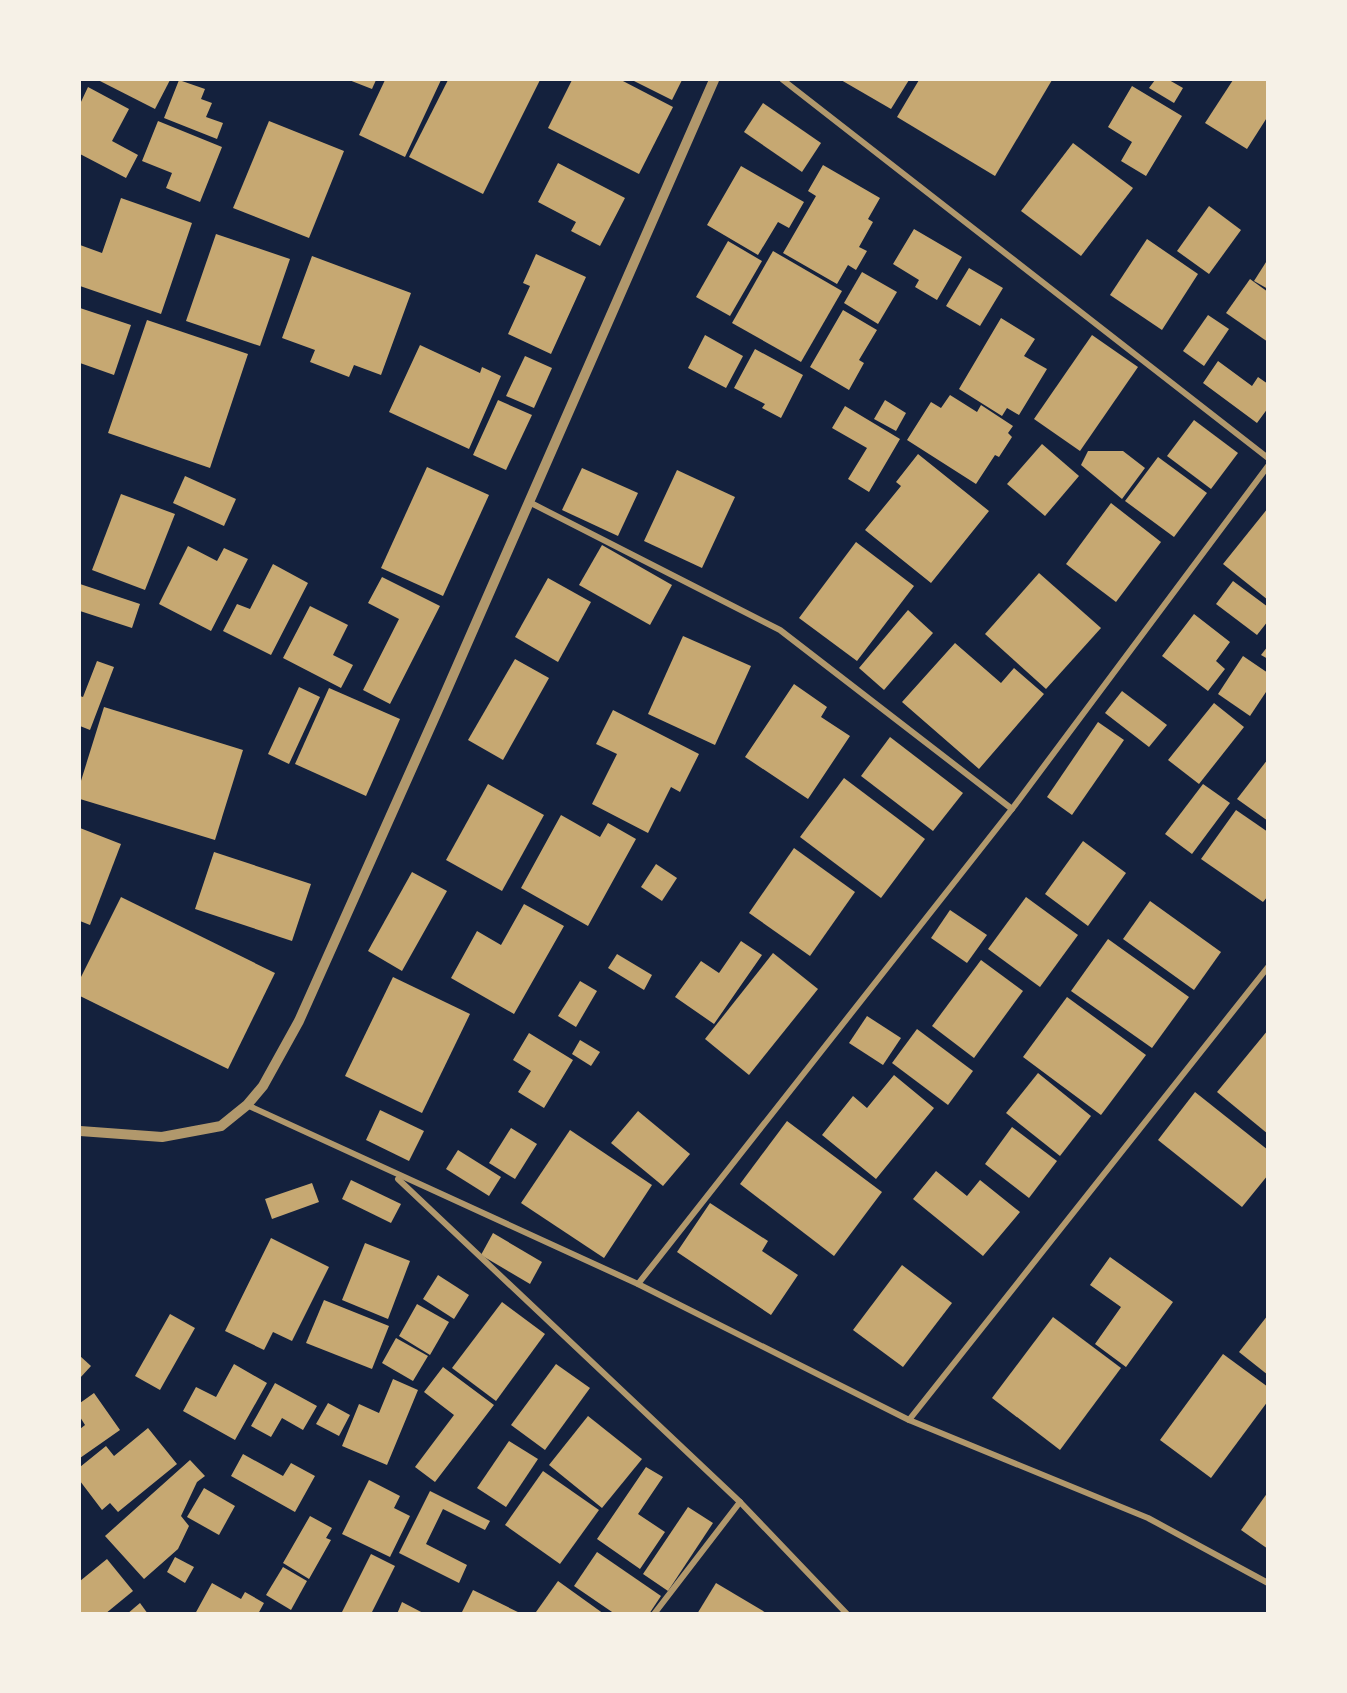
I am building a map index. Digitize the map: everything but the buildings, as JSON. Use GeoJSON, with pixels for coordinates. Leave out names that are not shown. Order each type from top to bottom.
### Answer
{"type":"FeatureCollection","features":[{"type":"Feature","properties":{"kind":"street"},"geometry":{"type":"LineString","coordinates":[[80,1131],[162,1137],[221,1126],[247,1105],[263,1086],[299,1021],[530,502],[714,80]]}},
{"type":"Feature","properties":{"kind":"street"},"geometry":{"type":"LineString","coordinates":[[783,80],[1268,458]]}},
{"type":"Feature","properties":{"kind":"street"},"geometry":{"type":"LineString","coordinates":[[638,1284],[1012,808],[1268,466]]}},
{"type":"Feature","properties":{"kind":"street"},"geometry":{"type":"LineString","coordinates":[[530,502],[780,630],[1012,808]]}},
{"type":"Feature","properties":{"kind":"street"},"geometry":{"type":"LineString","coordinates":[[909,1420],[1268,967]]}},
{"type":"Feature","properties":{"kind":"street"},"geometry":{"type":"LineString","coordinates":[[247,1105],[638,1284],[909,1420],[1148,1518],[1268,1583]]}},
{"type":"Feature","properties":{"kind":"street"},"geometry":{"type":"LineString","coordinates":[[394,1174],[740,1502],[847,1614]]}},
{"type":"Feature","properties":{"kind":"street"},"geometry":{"type":"LineString","coordinates":[[654,1614],[740,1502]]}}]}
